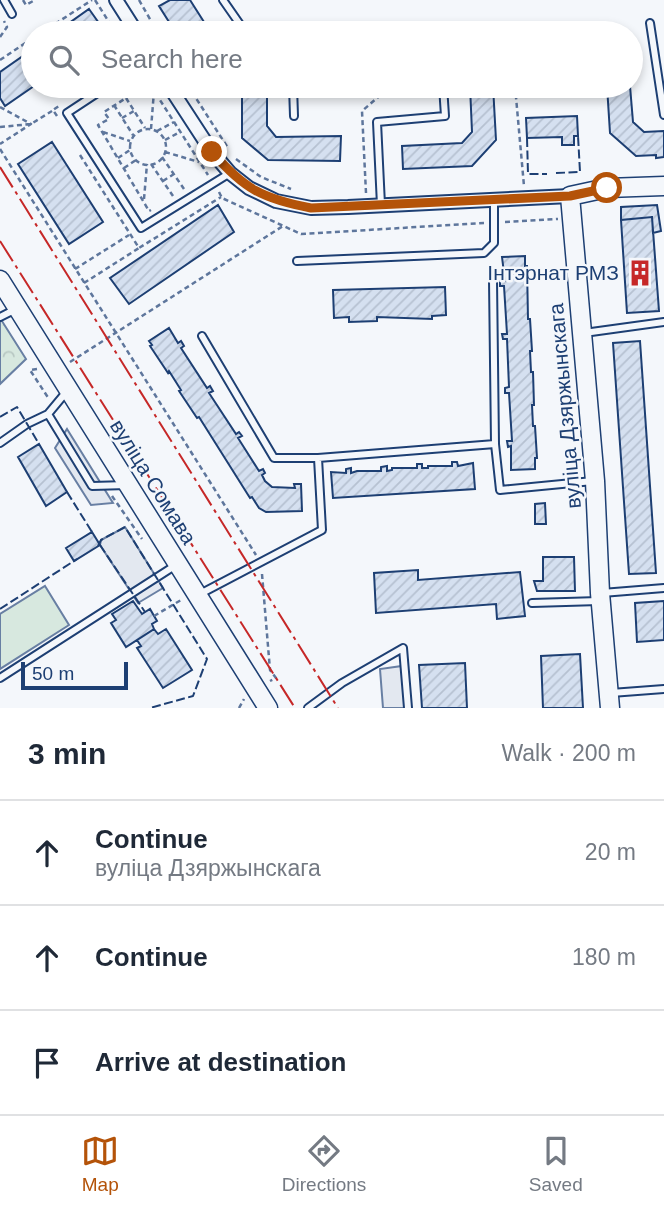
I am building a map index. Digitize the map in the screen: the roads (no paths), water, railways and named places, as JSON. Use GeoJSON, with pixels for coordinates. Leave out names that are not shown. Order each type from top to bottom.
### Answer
{"type":"FeatureCollection","features":[{"type":"Feature","properties":{"kind":"street"},"geometry":{"type":"LineString","coordinates":[[116,0],[129,21]]}},
{"type":"Feature","properties":{"kind":"street"},"geometry":{"type":"LineString","coordinates":[[185,98],[212,152],[230,173],[248,188],[276,201],[311,208],[381,199],[570,196],[607,188],[664,186]]}},
{"type":"Feature","properties":{"kind":"street","name":"вуліца Дзяржынскага"},"geometry":{"type":"LineString","coordinates":[[570,196],[595,481],[610,701]]}},
{"type":"Feature","properties":{"kind":"street","name":"вуліца Сомава"},"geometry":{"type":"LineString","coordinates":[[0,280],[178,564],[190,598],[268,708]]}},
{"type":"Feature","properties":{"kind":"lane"},"geometry":{"type":"LineString","coordinates":[[4,0],[12,14]]}},
{"type":"Feature","properties":{"kind":"lane"},"geometry":{"type":"LineString","coordinates":[[223,0],[238,21]]}},
{"type":"Feature","properties":{"kind":"lane"},"geometry":{"type":"LineString","coordinates":[[650,23],[664,115]]}},
{"type":"Feature","properties":{"kind":"lane"},"geometry":{"type":"LineString","coordinates":[[90,98],[67,113],[141,228],[230,173]]}},
{"type":"Feature","properties":{"kind":"lane"},"geometry":{"type":"LineString","coordinates":[[293,98],[294,116]]}},
{"type":"Feature","properties":{"kind":"lane"},"geometry":{"type":"LineString","coordinates":[[381,199],[377,122],[445,116],[444,98]]}},
{"type":"Feature","properties":{"kind":"lane"},"geometry":{"type":"LineString","coordinates":[[297,261],[484,253],[495,243],[494,199]]}},
{"type":"Feature","properties":{"kind":"lane"},"geometry":{"type":"LineString","coordinates":[[493,280],[495,444],[500,489],[595,481]]}},
{"type":"Feature","properties":{"kind":"lane"},"geometry":{"type":"LineString","coordinates":[[0,317],[18,308]]}},
{"type":"Feature","properties":{"kind":"lane"},"geometry":{"type":"LineString","coordinates":[[582,333],[664,322]]}},
{"type":"Feature","properties":{"kind":"lane"},"geometry":{"type":"LineString","coordinates":[[202,336],[274,458],[318,458],[495,444]]}},
{"type":"Feature","properties":{"kind":"lane"},"geometry":{"type":"LineString","coordinates":[[0,443],[27,424],[48,414],[68,389]]}},
{"type":"Feature","properties":{"kind":"lane"},"geometry":{"type":"LineString","coordinates":[[48,414],[92,486],[128,485]]}},
{"type":"Feature","properties":{"kind":"lane"},"geometry":{"type":"LineString","coordinates":[[190,598],[322,530],[318,458]]}},
{"type":"Feature","properties":{"kind":"lane"},"geometry":{"type":"LineString","coordinates":[[0,678],[178,564]]}},
{"type":"Feature","properties":{"kind":"lane"},"geometry":{"type":"LineString","coordinates":[[532,603],[664,588]]}},
{"type":"Feature","properties":{"kind":"lane"},"geometry":{"type":"LineString","coordinates":[[308,708],[342,683],[403,648],[408,708]]}},
{"type":"Feature","properties":{"kind":"lane"},"geometry":{"type":"LineString","coordinates":[[610,701],[664,689]]}},
{"type":"Feature","properties":{"kind":"place","name":"Інтэрнат РМЗ"},"geometry":{"type":"Point","coordinates":[640,273]}}]}
